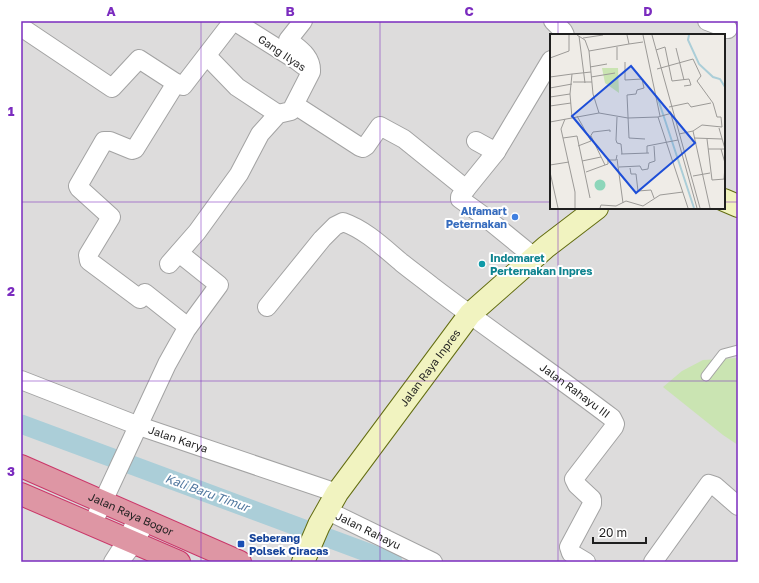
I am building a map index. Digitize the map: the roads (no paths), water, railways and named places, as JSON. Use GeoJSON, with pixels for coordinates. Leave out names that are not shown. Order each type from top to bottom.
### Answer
{"type":"FeatureCollection","features":[{"type":"Feature","properties":{"kind":"highway","name":"Jalan Raya Bogor"},"geometry":{"type":"LineString","coordinates":[[21,466],[107,493],[144,520],[240,562]]}},
{"type":"Feature","properties":{"kind":"highway"},"geometry":{"type":"LineString","coordinates":[[21,494],[178,562]]}},
{"type":"Feature","properties":{"kind":"street"},"geometry":{"type":"LineString","coordinates":[[21,27],[112,88],[139,59],[183,86],[233,21]]}},
{"type":"Feature","properties":{"kind":"street","name":"Gang Ilyas"},"geometry":{"type":"LineString","coordinates":[[233,21],[296,60],[311,72]]}},
{"type":"Feature","properties":{"kind":"street"},"geometry":{"type":"LineString","coordinates":[[92,525],[167,364],[188,327],[219,285],[174,259],[197,232],[239,174],[260,134],[278,114],[291,111],[295,105],[311,72],[311,67],[308,58],[288,40],[303,21]]}},
{"type":"Feature","properties":{"kind":"street"},"geometry":{"type":"LineString","coordinates":[[553,21],[564,34]]}},
{"type":"Feature","properties":{"kind":"street"},"geometry":{"type":"LineString","coordinates":[[707,21],[728,28]]}},
{"type":"Feature","properties":{"kind":"street"},"geometry":{"type":"LineString","coordinates":[[206,56],[237,87],[278,114]]}},
{"type":"Feature","properties":{"kind":"street"},"geometry":{"type":"LineString","coordinates":[[534,257],[485,217],[460,199],[460,197],[496,152],[550,62]]}},
{"type":"Feature","properties":{"kind":"street"},"geometry":{"type":"LineString","coordinates":[[176,83],[135,149],[132,150],[110,141],[104,141],[78,186],[111,217],[88,255],[89,261],[140,299],[145,293],[188,327]]}},
{"type":"Feature","properties":{"kind":"street"},"geometry":{"type":"LineString","coordinates":[[295,105],[363,148],[366,146],[378,127],[382,126],[404,139],[466,189]]}},
{"type":"Feature","properties":{"kind":"street"},"geometry":{"type":"LineString","coordinates":[[476,141],[496,152]]}},
{"type":"Feature","properties":{"kind":"street"},"geometry":{"type":"LineString","coordinates":[[725,200],[738,206]]}},
{"type":"Feature","properties":{"kind":"street","name":"Jalan Raya Inpres"},"geometry":{"type":"LineString","coordinates":[[305,557],[327,509],[470,314],[534,257],[596,209]]}},
{"type":"Feature","properties":{"kind":"street"},"geometry":{"type":"LineString","coordinates":[[267,307],[322,239],[335,226],[343,222],[380,243],[409,269],[470,314]]}},
{"type":"Feature","properties":{"kind":"street","name":"Jalan Rahayu III"},"geometry":{"type":"LineString","coordinates":[[470,314],[555,375],[612,418],[614,422],[614,428],[574,479],[577,485],[592,500],[592,504],[569,547],[572,553],[586,562]]}},
{"type":"Feature","properties":{"kind":"street","name":"Jalan Karya"},"geometry":{"type":"LineString","coordinates":[[21,380],[139,426],[327,509]]}},
{"type":"Feature","properties":{"kind":"street"},"geometry":{"type":"LineString","coordinates":[[653,562],[709,484],[715,486],[738,506]]}},
{"type":"Feature","properties":{"kind":"street","name":"Jalan Rahayu"},"geometry":{"type":"LineString","coordinates":[[327,509],[433,562]]}},
{"type":"Feature","properties":{"kind":"street"},"geometry":{"type":"LineString","coordinates":[[113,562],[132,542],[144,520]]}},
{"type":"Feature","properties":{"kind":"lane"},"geometry":{"type":"LineString","coordinates":[[706,376],[722,354],[738,350]]}},
{"type":"Feature","properties":{"kind":"lane"},"geometry":{"type":"LineString","coordinates":[[125,562],[132,542]]}},
{"type":"Feature","properties":{"kind":"waterway","name":"Kali Baru Timur"},"geometry":{"type":"LineString","coordinates":[[21,424],[393,562]]}},
{"type":"Feature","properties":{"kind":"place","name":"Alfamart Peternakan"},"geometry":{"type":"Point","coordinates":[515,217]}},
{"type":"Feature","properties":{"kind":"place","name":"Indomaret Perternakan Inpres"},"geometry":{"type":"Point","coordinates":[482,264]}},
{"type":"Feature","properties":{"kind":"place","name":"Seberang Polsek Ciracas"},"geometry":{"type":"Point","coordinates":[241,544]}}]}
